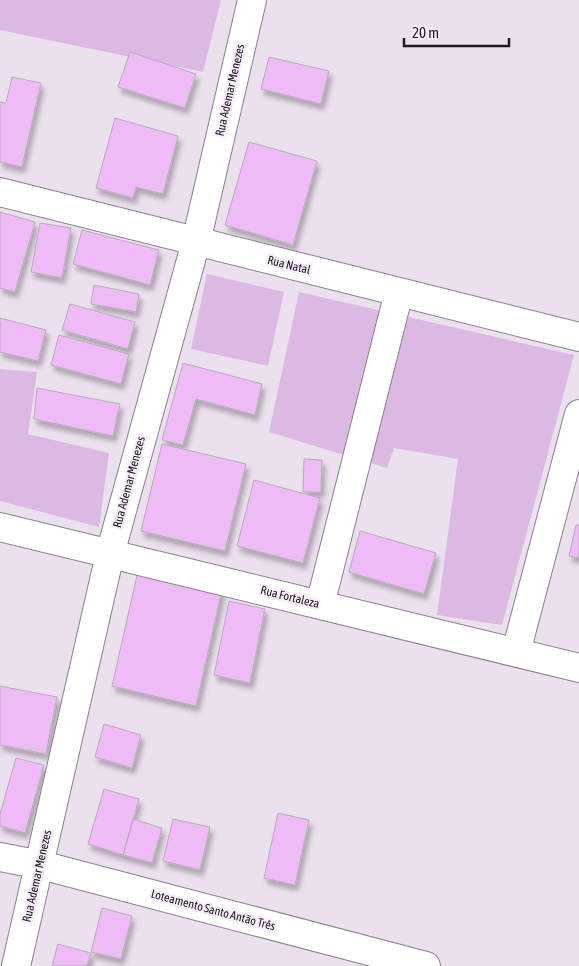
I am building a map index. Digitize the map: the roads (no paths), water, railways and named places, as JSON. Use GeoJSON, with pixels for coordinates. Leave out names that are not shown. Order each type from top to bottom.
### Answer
{"type":"FeatureCollection","features":[{"type":"Feature","properties":{"kind":"street","name":"Rua Ademar Menezes"},"geometry":{"type":"LineString","coordinates":[[16,966],[110,554],[196,242],[252,0]]}},
{"type":"Feature","properties":{"kind":"street","name":"Rua Natal"},"geometry":{"type":"LineString","coordinates":[[0,192],[579,336]]}},
{"type":"Feature","properties":{"kind":"street"},"geometry":{"type":"LineString","coordinates":[[320,604],[398,292]]}},
{"type":"Feature","properties":{"kind":"street"},"geometry":{"type":"LineString","coordinates":[[516,652],[579,414]]}},
{"type":"Feature","properties":{"kind":"street","name":"Rua Fortaleza"},"geometry":{"type":"LineString","coordinates":[[0,527],[579,668]]}},
{"type":"Feature","properties":{"kind":"street","name":"Loteamento Santo Antão Três"},"geometry":{"type":"LineString","coordinates":[[0,857],[40,865],[426,966]]}}]}
